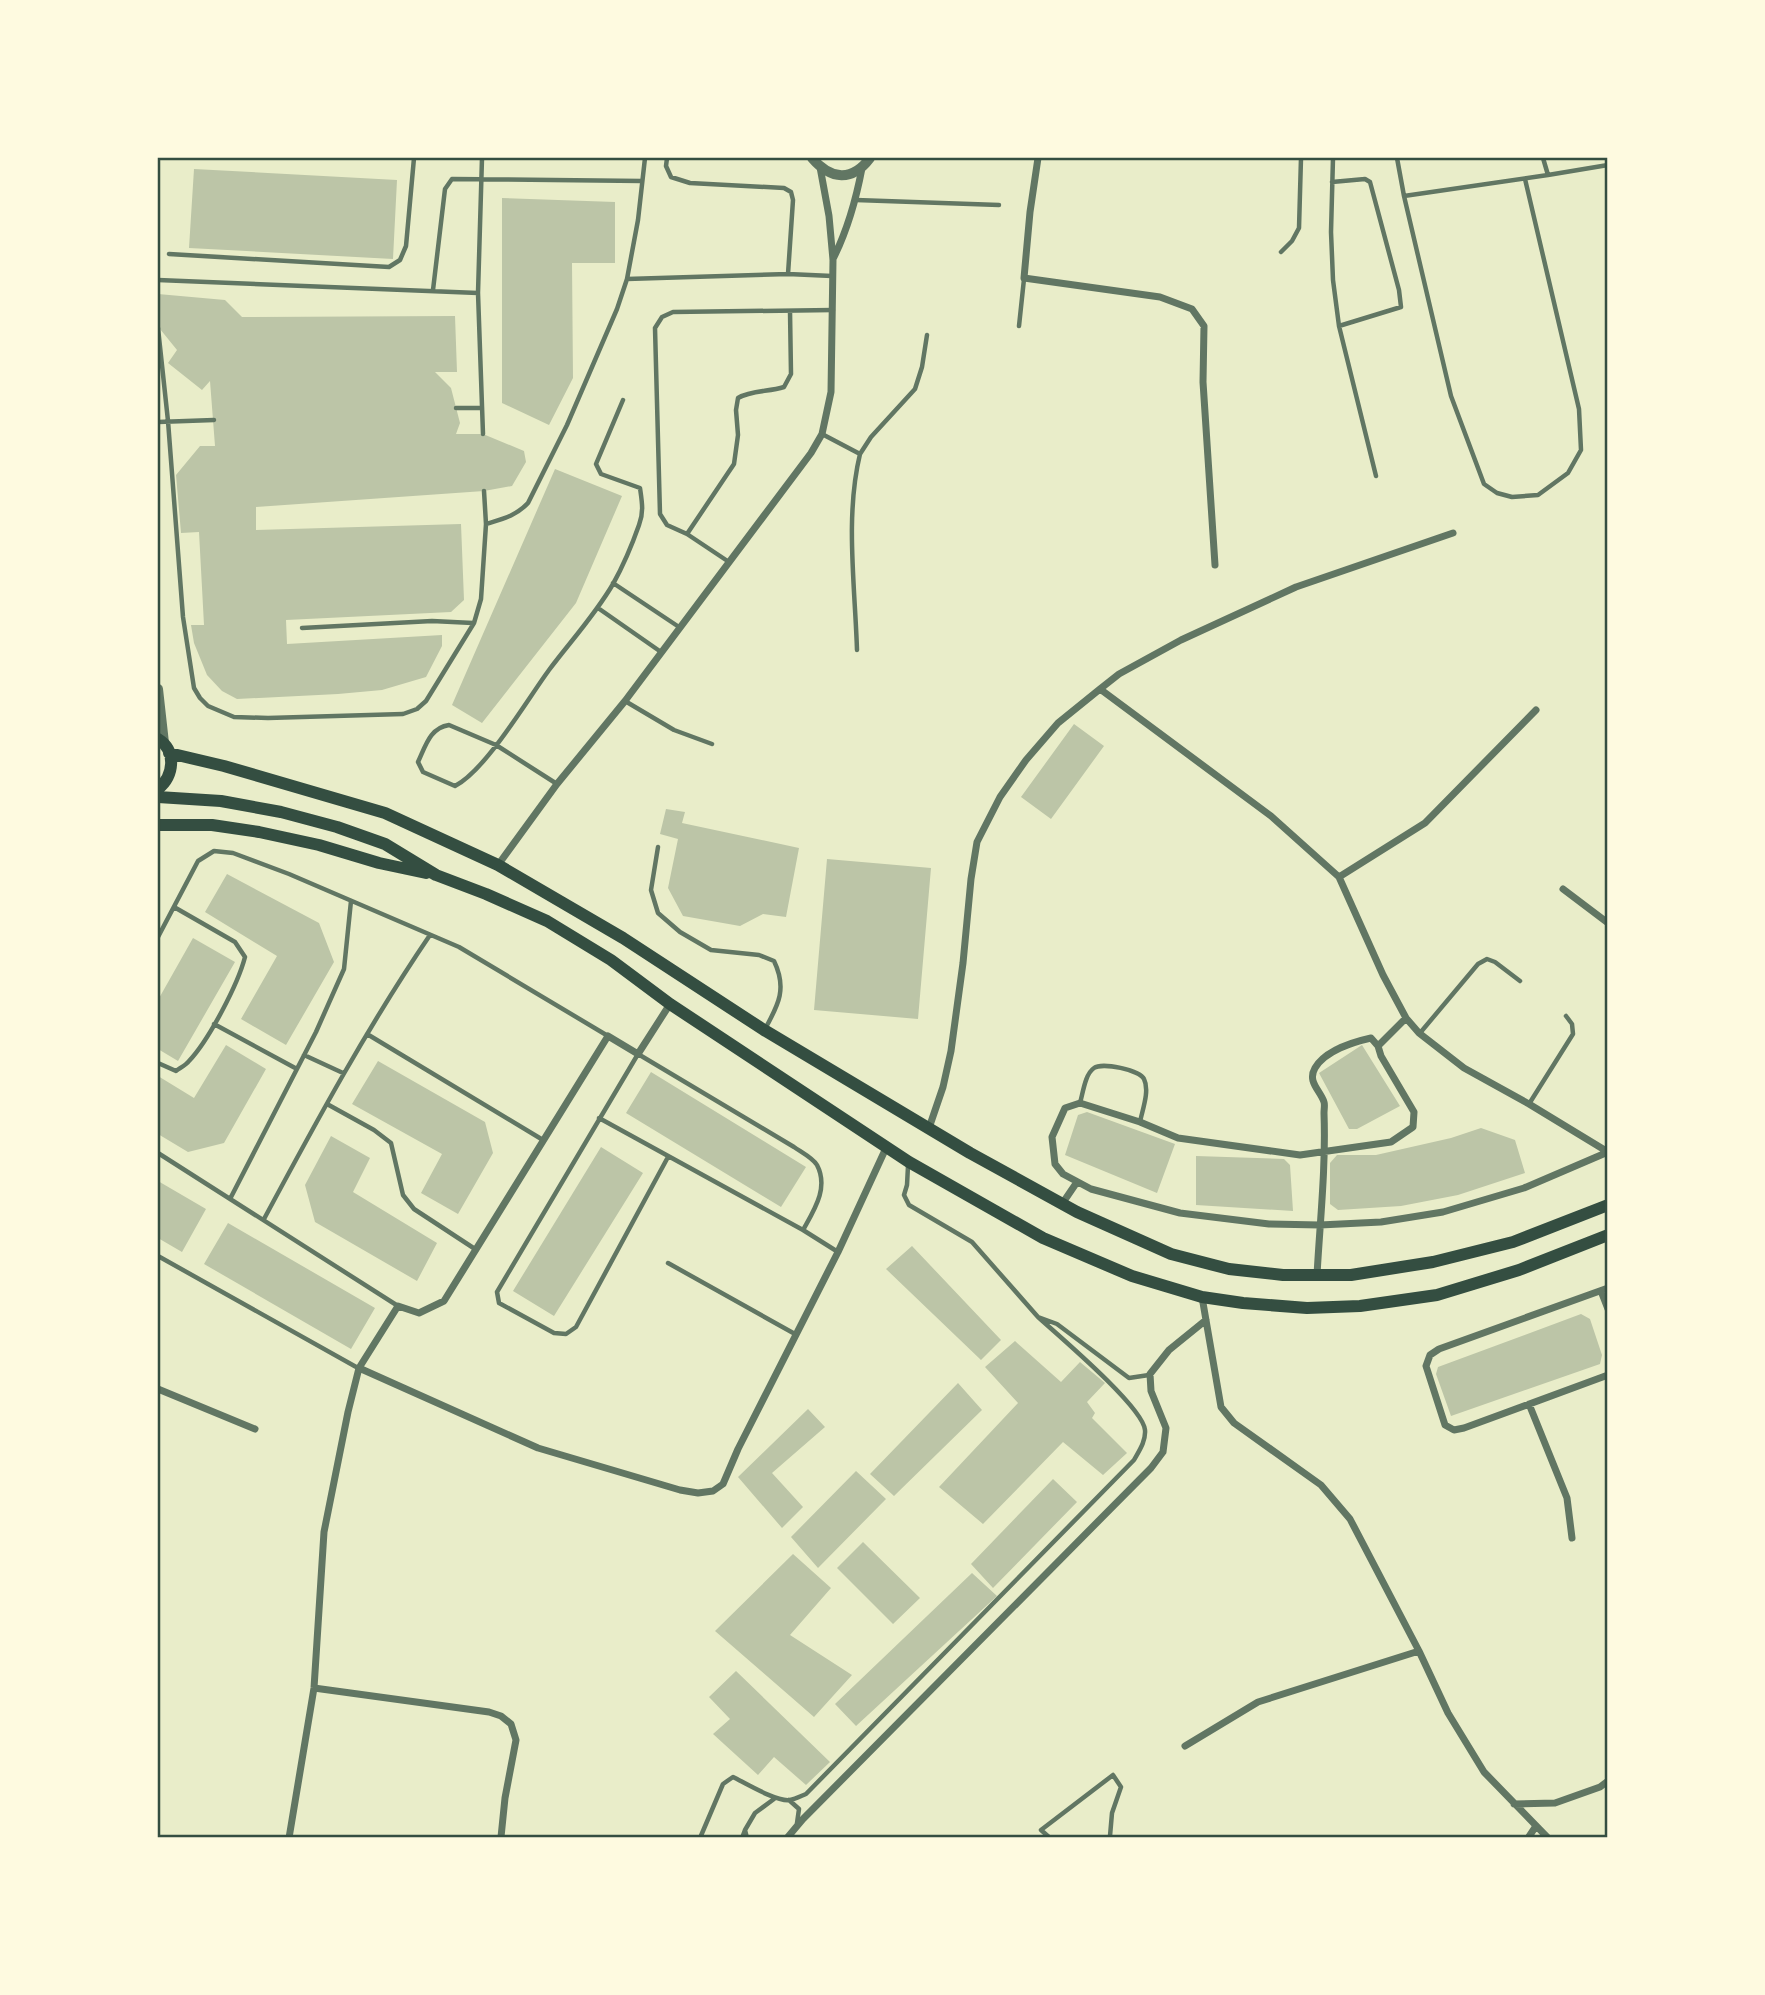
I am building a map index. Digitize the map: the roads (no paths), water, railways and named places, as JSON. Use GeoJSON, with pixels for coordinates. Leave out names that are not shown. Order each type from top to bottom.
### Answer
{"type":"FeatureCollection","features":[{"type":"Feature","properties":{"kind":"main road"},"geometry":{"type":"LineString","coordinates":[[158,789],[165,783],[172,762],[163,745]]}},
{"type":"Feature","properties":{"kind":"main road"},"geometry":{"type":"LineString","coordinates":[[163,745],[384,813],[498,865],[623,938],[764,1030],[970,1153],[1062,1204],[1171,1254],[1229,1269],[1283,1275],[1350,1275],[1433,1262],[1513,1242],[1608,1205]]}},
{"type":"Feature","properties":{"kind":"main road"},"geometry":{"type":"LineString","coordinates":[[158,797],[221,801],[281,812],[337,827],[385,844],[436,875]]}},
{"type":"Feature","properties":{"kind":"main road"},"geometry":{"type":"LineString","coordinates":[[158,825],[212,825],[319,845],[379,863],[436,875],[547,921],[611,960],[670,1004],[909,1162],[1043,1238],[1132,1276],[1202,1297],[1307,1308],[1360,1306],[1437,1295],[1519,1270],[1608,1235]]}},
{"type":"Feature","properties":{"kind":"street"},"geometry":{"type":"LineString","coordinates":[[816,162],[831,173],[843,175],[853,174],[870,158]]}},
{"type":"Feature","properties":{"kind":"street"},"geometry":{"type":"LineString","coordinates":[[1038,158],[1024,278],[1160,297],[1192,309],[1204,326],[1203,382],[1215,565]]}},
{"type":"Feature","properties":{"kind":"street"},"geometry":{"type":"LineString","coordinates":[[498,865],[557,784],[625,701],[730,562],[811,453],[822,434],[831,392],[833,260],[829,216],[816,162]]}},
{"type":"Feature","properties":{"kind":"street"},"geometry":{"type":"LineString","coordinates":[[833,260],[846,232],[862,168]]}},
{"type":"Feature","properties":{"kind":"street"},"geometry":{"type":"LineString","coordinates":[[929,1128],[943,1087],[951,1051],[977,842],[1000,797],[1026,760],[1058,723],[1119,674],[1181,640],[1296,587],[1453,533]]}},
{"type":"Feature","properties":{"kind":"street"},"geometry":{"type":"LineString","coordinates":[[158,689],[163,745]]}},
{"type":"Feature","properties":{"kind":"street"},"geometry":{"type":"LineString","coordinates":[[1100,689],[1271,816],[1339,877],[1383,975],[1406,1017],[1419,1033],[1464,1068],[1608,1152]]}},
{"type":"Feature","properties":{"kind":"street"},"geometry":{"type":"LineString","coordinates":[[1339,877],[1425,823],[1536,710]]}},
{"type":"Feature","properties":{"kind":"street"},"geometry":{"type":"LineString","coordinates":[[1563,889],[1608,923]]}},
{"type":"Feature","properties":{"kind":"street"},"geometry":{"type":"LineString","coordinates":[[289,1838],[314,1688],[324,1532],[359,1368],[398,1306],[419,1313],[444,1301],[608,1036],[638,1054],[670,1004]]}},
{"type":"Feature","properties":{"kind":"street"},"geometry":{"type":"LineString","coordinates":[[1378,1046],[1406,1017]]}},
{"type":"Feature","properties":{"kind":"street"},"geometry":{"type":"LineString","coordinates":[[1317,1275],[1320,1225],[1325,1152],[1324,1102],[1312,1077],[1315,1066],[1337,1049],[1354,1041],[1371,1038],[1414,1112],[1413,1127],[1391,1142],[1325,1152],[1300,1156],[1178,1138],[1140,1122],[1080,1103],[1065,1108],[1052,1137],[1055,1164],[1063,1174],[1077,1182],[1091,1189],[1180,1213],[1269,1224],[1320,1225],[1381,1223],[1443,1212],[1524,1188],[1608,1152]]}},
{"type":"Feature","properties":{"kind":"street"},"geometry":{"type":"LineString","coordinates":[[359,1368],[538,1448],[680,1490],[698,1493],[713,1491],[723,1484],[737,1449],[838,1252],[886,1148]]}},
{"type":"Feature","properties":{"kind":"street"},"geometry":{"type":"LineString","coordinates":[[1062,1204],[1077,1182]]}},
{"type":"Feature","properties":{"kind":"street"},"geometry":{"type":"LineString","coordinates":[[1608,1309],[1604,1289],[1439,1349],[1430,1355],[1426,1366],[1445,1425],[1454,1430],[1608,1376]]}},
{"type":"Feature","properties":{"kind":"street"},"geometry":{"type":"LineString","coordinates":[[1202,1297],[1222,1406],[1234,1423],[1321,1485],[1350,1519],[1448,1713],[1483,1772],[1548,1838]]}},
{"type":"Feature","properties":{"kind":"street"},"geometry":{"type":"LineString","coordinates":[[787,1838],[1151,1468],[1163,1452],[1166,1428],[1151,1391],[1150,1374],[1169,1350],[1206,1320]]}},
{"type":"Feature","properties":{"kind":"street"},"geometry":{"type":"LineString","coordinates":[[158,1390],[255,1429]]}},
{"type":"Feature","properties":{"kind":"street"},"geometry":{"type":"LineString","coordinates":[[1529,1404],[1567,1498],[1572,1538]]}},
{"type":"Feature","properties":{"kind":"street"},"geometry":{"type":"LineString","coordinates":[[1185,1746],[1258,1702],[1419,1651]]}},
{"type":"Feature","properties":{"kind":"street"},"geometry":{"type":"LineString","coordinates":[[314,1688],[489,1712],[512,1724],[516,1740],[501,1837]]}},
{"type":"Feature","properties":{"kind":"street"},"geometry":{"type":"LineString","coordinates":[[1514,1804],[1555,1803],[1600,1787],[1608,1781]]}},
{"type":"Feature","properties":{"kind":"street"},"geometry":{"type":"LineString","coordinates":[[1528,1838],[1536,1826]]}},
{"type":"Feature","properties":{"kind":"lane"},"geometry":{"type":"LineString","coordinates":[[169,254],[389,267],[400,260],[406,246],[414,158]]}},
{"type":"Feature","properties":{"kind":"lane"},"geometry":{"type":"LineString","coordinates":[[482,158],[478,293],[483,434]]}},
{"type":"Feature","properties":{"kind":"lane"},"geometry":{"type":"LineString","coordinates":[[485,524],[511,516],[528,503],[567,425],[617,309],[627,279],[638,220],[645,158]]}},
{"type":"Feature","properties":{"kind":"lane"},"geometry":{"type":"LineString","coordinates":[[667,158],[666,166],[671,177],[690,183],[784,188],[791,192],[793,200],[788,274]]}},
{"type":"Feature","properties":{"kind":"lane"},"geometry":{"type":"LineString","coordinates":[[1281,252],[1292,241],[1299,228],[1301,158]]}},
{"type":"Feature","properties":{"kind":"lane"},"geometry":{"type":"LineString","coordinates":[[1333,158],[1331,207],[1339,326],[1376,476]]}},
{"type":"Feature","properties":{"kind":"lane"},"geometry":{"type":"LineString","coordinates":[[1397,158],[1451,396],[1484,484],[1497,493],[1512,497],[1538,495],[1568,473],[1581,450],[1579,409],[1525,179]]}},
{"type":"Feature","properties":{"kind":"lane"},"geometry":{"type":"LineString","coordinates":[[1543,158],[1548,175]]}},
{"type":"Feature","properties":{"kind":"lane"},"geometry":{"type":"LineString","coordinates":[[1404,196],[1608,165]]}},
{"type":"Feature","properties":{"kind":"lane"},"geometry":{"type":"LineString","coordinates":[[433,290],[445,189],[452,179],[642,181]]}},
{"type":"Feature","properties":{"kind":"lane"},"geometry":{"type":"LineString","coordinates":[[1332,182],[1366,179],[1370,182],[1399,290],[1401,307],[1339,326]]}},
{"type":"Feature","properties":{"kind":"lane"},"geometry":{"type":"LineString","coordinates":[[856,200],[999,205]]}},
{"type":"Feature","properties":{"kind":"lane"},"geometry":{"type":"LineString","coordinates":[[627,279],[788,274],[833,276]]}},
{"type":"Feature","properties":{"kind":"lane"},"geometry":{"type":"LineString","coordinates":[[1019,326],[1024,278]]}},
{"type":"Feature","properties":{"kind":"lane"},"geometry":{"type":"LineString","coordinates":[[158,280],[478,293]]}},
{"type":"Feature","properties":{"kind":"lane"},"geometry":{"type":"LineString","coordinates":[[730,562],[688,534],[667,524],[660,514],[654,328],[662,317],[673,312],[833,310]]}},
{"type":"Feature","properties":{"kind":"lane"},"geometry":{"type":"LineString","coordinates":[[688,534],[734,464],[738,435],[738,398],[746,393],[770,392],[784,387],[791,374],[790,311]]}},
{"type":"Feature","properties":{"kind":"lane"},"geometry":{"type":"LineString","coordinates":[[158,328],[183,617],[194,688],[208,706],[234,717],[268,718],[403,714],[416,709],[426,701],[474,623],[481,599],[484,491]]}},
{"type":"Feature","properties":{"kind":"lane"},"geometry":{"type":"LineString","coordinates":[[857,650],[852,509],[860,454],[871,437],[915,389],[927,335]]}},
{"type":"Feature","properties":{"kind":"lane"},"geometry":{"type":"LineString","coordinates":[[557,784],[496,745],[449,725],[441,726],[431,734],[418,762],[423,772],[455,786],[466,781],[496,745],[598,608],[613,583],[643,511],[640,488],[601,474],[596,464],[623,400]]}},
{"type":"Feature","properties":{"kind":"lane"},"geometry":{"type":"LineString","coordinates":[[456,408],[482,408]]}},
{"type":"Feature","properties":{"kind":"lane"},"geometry":{"type":"LineString","coordinates":[[158,422],[214,420]]}},
{"type":"Feature","properties":{"kind":"lane"},"geometry":{"type":"LineString","coordinates":[[822,434],[860,454]]}},
{"type":"Feature","properties":{"kind":"lane"},"geometry":{"type":"LineString","coordinates":[[613,583],[679,627]]}},
{"type":"Feature","properties":{"kind":"lane"},"geometry":{"type":"LineString","coordinates":[[598,608],[661,652]]}},
{"type":"Feature","properties":{"kind":"lane"},"geometry":{"type":"LineString","coordinates":[[302,628],[432,621],[474,623]]}},
{"type":"Feature","properties":{"kind":"lane"},"geometry":{"type":"LineString","coordinates":[[625,701],[674,730],[712,744]]}},
{"type":"Feature","properties":{"kind":"lane"},"geometry":{"type":"LineString","coordinates":[[658,847],[651,890],[658,913],[680,932],[711,950],[759,955],[774,961],[779,972],[780,995],[778,1005],[764,1030]]}},
{"type":"Feature","properties":{"kind":"lane"},"geometry":{"type":"LineString","coordinates":[[158,937],[198,861],[214,851],[233,853],[459,947],[608,1036]]}},
{"type":"Feature","properties":{"kind":"lane"},"geometry":{"type":"LineString","coordinates":[[229,1199],[316,1032],[344,969],[351,901]]}},
{"type":"Feature","properties":{"kind":"lane"},"geometry":{"type":"LineString","coordinates":[[158,1063],[176,1072],[189,1062],[214,1024],[241,972],[245,957],[235,942],[174,907]]}},
{"type":"Feature","properties":{"kind":"lane"},"geometry":{"type":"LineString","coordinates":[[264,1219],[343,1073],[430,935]]}},
{"type":"Feature","properties":{"kind":"lane"},"geometry":{"type":"LineString","coordinates":[[1419,1033],[1478,964],[1487,959],[1520,981]]}},
{"type":"Feature","properties":{"kind":"lane"},"geometry":{"type":"LineString","coordinates":[[1529,1104],[1573,1034],[1572,1024],[1566,1016]]}},
{"type":"Feature","properties":{"kind":"lane"},"geometry":{"type":"LineString","coordinates":[[214,1024],[297,1069]]}},
{"type":"Feature","properties":{"kind":"lane"},"geometry":{"type":"LineString","coordinates":[[366,1034],[544,1140]]}},
{"type":"Feature","properties":{"kind":"lane"},"geometry":{"type":"LineString","coordinates":[[668,1157],[576,1327],[566,1334],[554,1332],[499,1303],[497,1292],[638,1054],[794,1147],[816,1164],[821,1183],[820,1200],[803,1230]]}},
{"type":"Feature","properties":{"kind":"lane"},"geometry":{"type":"LineString","coordinates":[[304,1055],[343,1073]]}},
{"type":"Feature","properties":{"kind":"lane"},"geometry":{"type":"LineString","coordinates":[[1080,1103],[1088,1073],[1095,1067],[1106,1065],[1140,1074],[1146,1088],[1140,1122]]}},
{"type":"Feature","properties":{"kind":"lane"},"geometry":{"type":"LineString","coordinates":[[327,1104],[374,1130],[391,1143],[402,1195],[414,1209],[476,1250]]}},
{"type":"Feature","properties":{"kind":"lane"},"geometry":{"type":"LineString","coordinates":[[599,1118],[838,1252]]}},
{"type":"Feature","properties":{"kind":"lane"},"geometry":{"type":"LineString","coordinates":[[158,1153],[398,1306]]}},
{"type":"Feature","properties":{"kind":"lane"},"geometry":{"type":"LineString","coordinates":[[700,1838],[723,1784],[733,1777],[774,1799],[789,1800],[806,1794],[1135,1461],[1143,1445],[1145,1429],[1130,1404],[1038,1317],[972,1242],[909,1206],[904,1195],[909,1162]]}},
{"type":"Feature","properties":{"kind":"lane"},"geometry":{"type":"LineString","coordinates":[[158,1256],[359,1368]]}},
{"type":"Feature","properties":{"kind":"lane"},"geometry":{"type":"LineString","coordinates":[[668,1263],[796,1335]]}},
{"type":"Feature","properties":{"kind":"lane"},"geometry":{"type":"LineString","coordinates":[[1038,1317],[1057,1324],[1129,1378],[1150,1374]]}},
{"type":"Feature","properties":{"kind":"lane"},"geometry":{"type":"LineString","coordinates":[[1049,1838],[1041,1830],[1113,1776],[1121,1787],[1112,1813],[1112,1838]]}},
{"type":"Feature","properties":{"kind":"lane"},"geometry":{"type":"LineString","coordinates":[[744,1838],[745,1830],[755,1813],[774,1799]]}},
{"type":"Feature","properties":{"kind":"lane"},"geometry":{"type":"LineString","coordinates":[[789,1800],[799,1809],[797,1826]]}}]}
